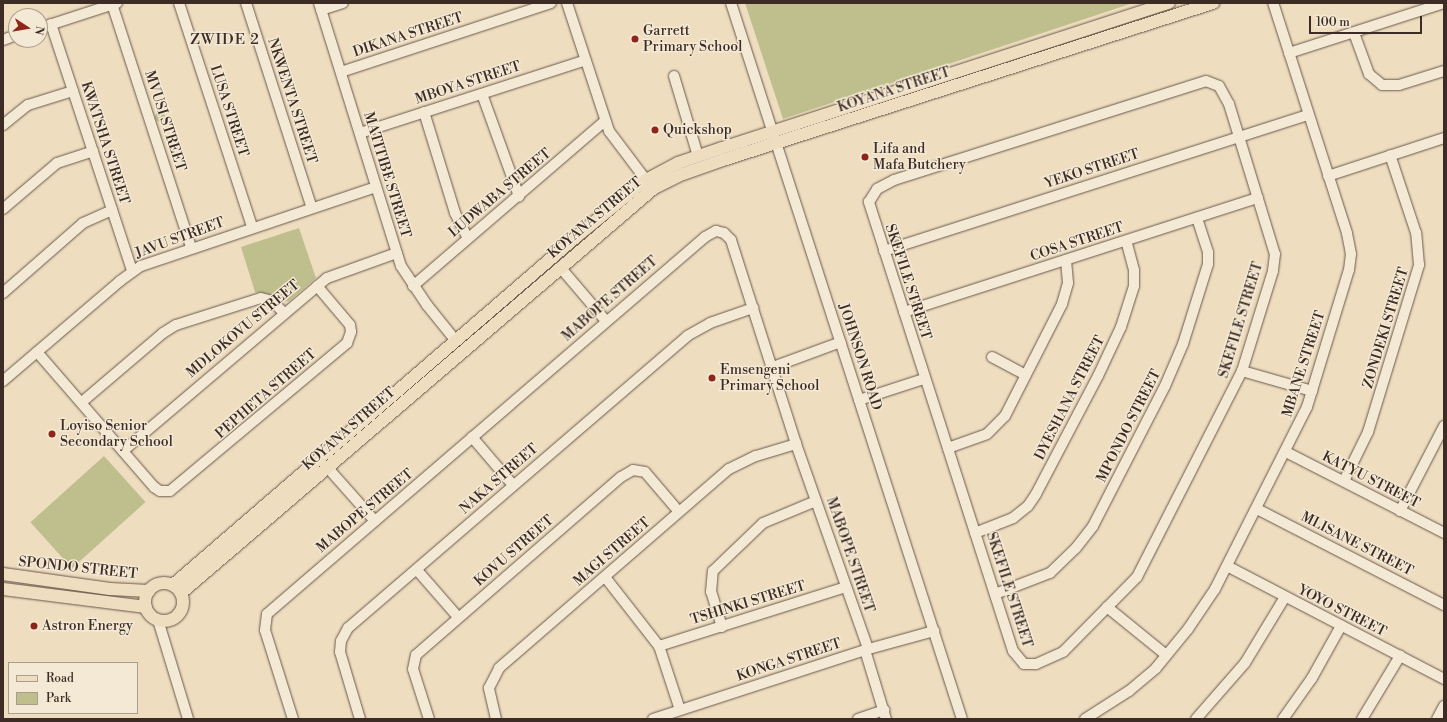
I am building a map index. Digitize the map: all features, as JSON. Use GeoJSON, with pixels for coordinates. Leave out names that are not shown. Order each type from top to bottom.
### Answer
{"type":"FeatureCollection","features":[{"type":"Feature","properties":{"kind":"main road","name":"KOYANA STREET"},"geometry":{"type":"LineString","coordinates":[[177,589],[456,341],[646,180],[698,156],[1168,3]]}},
{"type":"Feature","properties":{"kind":"main road","name":"KOYANA STREET"},"geometry":{"type":"LineString","coordinates":[[177,589],[327,466],[654,188],[695,169],[775,145],[1213,3]]}},
{"type":"Feature","properties":{"kind":"main road","name":"SPONDO STREET"},"geometry":{"type":"LineString","coordinates":[[3,574],[110,589],[149,591]]}},
{"type":"Feature","properties":{"kind":"main road"},"geometry":{"type":"LineString","coordinates":[[160,583],[177,589],[183,602],[179,615],[171,620],[158,620],[150,615],[146,607],[149,591],[160,583]]}},
{"type":"Feature","properties":{"kind":"main road","name":"SPONDO STREET"},"geometry":{"type":"LineString","coordinates":[[3,589],[146,607]]}},
{"type":"Feature","properties":{"kind":"street","name":"LUSA STREET"},"geometry":{"type":"LineString","coordinates":[[179,3],[252,228]]}},
{"type":"Feature","properties":{"kind":"street","name":"NKWENTA STREET"},"geometry":{"type":"LineString","coordinates":[[246,3],[312,208]]}},
{"type":"Feature","properties":{"kind":"street"},"geometry":{"type":"LineString","coordinates":[[320,6],[343,3]]}},
{"type":"Feature","properties":{"kind":"street","name":"DIKANA STREET"},"geometry":{"type":"LineString","coordinates":[[341,72],[551,3]]}},
{"type":"Feature","properties":{"kind":"street"},"geometry":{"type":"LineString","coordinates":[[566,3],[605,121],[613,139],[646,180]]}},
{"type":"Feature","properties":{"kind":"street","name":"JOHNSON ROAD"},"geometry":{"type":"LineString","coordinates":[[731,3],[775,145],[841,342],[962,719]]}},
{"type":"Feature","properties":{"kind":"street","name":"MBANE STREET"},"geometry":{"type":"LineString","coordinates":[[1091,718],[1144,680],[1166,656],[1203,608],[1227,566],[1286,452],[1312,391],[1351,261],[1350,245],[1273,3]]}},
{"type":"Feature","properties":{"kind":"street"},"geometry":{"type":"LineString","coordinates":[[1289,53],[1444,3]]}},
{"type":"Feature","properties":{"kind":"street"},"geometry":{"type":"LineString","coordinates":[[48,25],[109,4]]}},
{"type":"Feature","properties":{"kind":"street","name":"MVUSI STREET"},"geometry":{"type":"LineString","coordinates":[[109,4],[191,247]]}},
{"type":"Feature","properties":{"kind":"street","name":"MATITIBE STREET"},"geometry":{"type":"LineString","coordinates":[[320,6],[397,254],[413,286],[456,341]]}},
{"type":"Feature","properties":{"kind":"street","name":"KWATSHA STREET"},"geometry":{"type":"LineString","coordinates":[[51,24],[132,271]]}},
{"type":"Feature","properties":{"kind":"street"},"geometry":{"type":"LineString","coordinates":[[1354,33],[1368,74],[1382,85],[1399,85],[1444,71]]}},
{"type":"Feature","properties":{"kind":"street","name":"MBOYA STREET"},"geometry":{"type":"LineString","coordinates":[[360,133],[586,60]]}},
{"type":"Feature","properties":{"kind":"street"},"geometry":{"type":"LineString","coordinates":[[674,76],[698,156]]}},
{"type":"Feature","properties":{"kind":"street","name":"SKEFILE STREET"},"geometry":{"type":"LineString","coordinates":[[1206,81],[1219,86],[1229,104],[1258,198],[1271,236],[1274,262],[1242,371],[1142,569],[1063,652],[1051,659],[1030,666],[1020,662],[1013,651],[948,448],[924,379],[869,202],[876,189],[884,184],[1191,84],[1206,81]]}},
{"type":"Feature","properties":{"kind":"street"},"geometry":{"type":"LineString","coordinates":[[3,125],[28,105],[73,91]]}},
{"type":"Feature","properties":{"kind":"street"},"geometry":{"type":"LineString","coordinates":[[482,94],[519,196]]}},
{"type":"Feature","properties":{"kind":"street"},"geometry":{"type":"LineString","coordinates":[[424,112],[455,213],[468,238]]}},
{"type":"Feature","properties":{"kind":"street","name":"YEKO STREET"},"geometry":{"type":"LineString","coordinates":[[884,251],[1308,115]]}},
{"type":"Feature","properties":{"kind":"street","name":"LUDWABA STREET"},"geometry":{"type":"LineString","coordinates":[[413,286],[605,121]]}},
{"type":"Feature","properties":{"kind":"street"},"geometry":{"type":"LineString","coordinates":[[1328,176],[1444,138]]}},
{"type":"Feature","properties":{"kind":"street"},"geometry":{"type":"LineString","coordinates":[[3,209],[56,163],[93,151]]}},
{"type":"Feature","properties":{"kind":"street","name":"ZONDEKI STREET"},"geometry":{"type":"LineString","coordinates":[[1344,481],[1368,432],[1419,265],[1416,233],[1390,156]]}},
{"type":"Feature","properties":{"kind":"street","name":"JAVU STREET"},"geometry":{"type":"LineString","coordinates":[[3,381],[132,271],[161,257],[376,187]]}},
{"type":"Feature","properties":{"kind":"street","name":"COSA STREET"},"geometry":{"type":"LineString","coordinates":[[904,312],[1258,198]]}},
{"type":"Feature","properties":{"kind":"street"},"geometry":{"type":"LineString","coordinates":[[3,293],[83,223],[112,210]]}},
{"type":"Feature","properties":{"kind":"street","name":"MPONDO STREET"},"geometry":{"type":"LineString","coordinates":[[995,594],[1050,573],[1076,548],[1093,526],[1165,386],[1183,344],[1208,264],[1208,252],[1197,218]]}},
{"type":"Feature","properties":{"kind":"street","name":"MABOPE STREET"},"geometry":{"type":"LineString","coordinates":[[293,719],[265,630],[265,619],[274,606],[705,237],[716,231],[724,233],[731,240],[773,367],[796,444],[846,587],[885,715]]}},
{"type":"Feature","properties":{"kind":"street","name":"DYESHANA STREET"},"geometry":{"type":"LineString","coordinates":[[975,533],[1013,518],[1028,506],[1036,494],[1084,404],[1113,346],[1134,286],[1134,270],[1126,241]]}},
{"type":"Feature","properties":{"kind":"street","name":"MDLOKOVU STREET"},"geometry":{"type":"LineString","coordinates":[[123,451],[283,312],[317,286],[340,272],[397,254]]}},
{"type":"Feature","properties":{"kind":"street"},"geometry":{"type":"LineString","coordinates":[[948,448],[994,430],[1005,416],[1064,298],[1068,283],[1066,260]]}},
{"type":"Feature","properties":{"kind":"street"},"geometry":{"type":"LineString","coordinates":[[560,267],[606,321]]}},
{"type":"Feature","properties":{"kind":"street","name":"PEPHETA STREET"},"geometry":{"type":"LineString","coordinates":[[123,451],[145,478],[160,491],[170,491],[177,488],[347,343],[351,336],[350,325],[317,286]]}},
{"type":"Feature","properties":{"kind":"street"},"geometry":{"type":"LineString","coordinates":[[82,402],[171,327],[261,298],[272,301],[283,312]]}},
{"type":"Feature","properties":{"kind":"street","name":"NAKA STREET"},"geometry":{"type":"LineString","coordinates":[[360,719],[340,652],[341,641],[354,622],[417,570],[513,485],[687,336],[710,323],[753,308]]}},
{"type":"Feature","properties":{"kind":"street"},"geometry":{"type":"LineString","coordinates":[[773,367],[841,342]]}},
{"type":"Feature","properties":{"kind":"street"},"geometry":{"type":"LineString","coordinates":[[37,352],[123,451]]}},
{"type":"Feature","properties":{"kind":"street"},"geometry":{"type":"LineString","coordinates":[[992,357],[1026,375]]}},
{"type":"Feature","properties":{"kind":"street"},"geometry":{"type":"LineString","coordinates":[[1242,371],[1312,391]]}},
{"type":"Feature","properties":{"kind":"street"},"geometry":{"type":"LineString","coordinates":[[859,400],[924,379]]}},
{"type":"Feature","properties":{"kind":"street"},"geometry":{"type":"LineString","coordinates":[[1400,511],[1444,426]]}},
{"type":"Feature","properties":{"kind":"street"},"geometry":{"type":"LineString","coordinates":[[472,438],[513,485]]}},
{"type":"Feature","properties":{"kind":"street","name":"MAGI STREET"},"geometry":{"type":"LineString","coordinates":[[496,719],[489,694],[494,674],[679,512],[739,463],[796,444]]}},
{"type":"Feature","properties":{"kind":"street","name":"KATYU STREET"},"geometry":{"type":"LineString","coordinates":[[1286,452],[1444,533]]}},
{"type":"Feature","properties":{"kind":"street"},"geometry":{"type":"LineString","coordinates":[[327,466],[374,521]]}},
{"type":"Feature","properties":{"kind":"street","name":"KOVU STREET"},"geometry":{"type":"LineString","coordinates":[[429,719],[415,675],[414,662],[423,648],[629,472],[637,470],[645,472],[679,512]]}},
{"type":"Feature","properties":{"kind":"street"},"geometry":{"type":"LineString","coordinates":[[722,627],[711,592],[713,571],[763,523],[816,500]]}},
{"type":"Feature","properties":{"kind":"street","name":"MLISANE STREET"},"geometry":{"type":"LineString","coordinates":[[1257,509],[1444,605]]}},
{"type":"Feature","properties":{"kind":"street","name":"YOYO STREET"},"geometry":{"type":"LineString","coordinates":[[1227,566],[1444,679]]}},
{"type":"Feature","properties":{"kind":"street"},"geometry":{"type":"LineString","coordinates":[[417,570],[458,617]]}},
{"type":"Feature","properties":{"kind":"street"},"geometry":{"type":"LineString","coordinates":[[605,577],[659,646],[680,710]]}},
{"type":"Feature","properties":{"kind":"street","name":"TSHINKI STREET"},"geometry":{"type":"LineString","coordinates":[[659,646],[846,587]]}},
{"type":"Feature","properties":{"kind":"street"},"geometry":{"type":"LineString","coordinates":[[1196,719],[1245,663],[1285,597]]}},
{"type":"Feature","properties":{"kind":"street"},"geometry":{"type":"LineString","coordinates":[[1107,607],[1166,656]]}},
{"type":"Feature","properties":{"kind":"street"},"geometry":{"type":"LineString","coordinates":[[158,620],[188,719]]}},
{"type":"Feature","properties":{"kind":"street"},"geometry":{"type":"LineString","coordinates":[[1283,719],[1312,678],[1341,626]]}},
{"type":"Feature","properties":{"kind":"street","name":"KONGA STREET"},"geometry":{"type":"LineString","coordinates":[[653,719],[866,650],[934,631]]}},
{"type":"Feature","properties":{"kind":"street"},"geometry":{"type":"LineString","coordinates":[[1362,719],[1400,656]]}},
{"type":"Feature","properties":{"kind":"street"},"geometry":{"type":"LineString","coordinates":[[1437,719],[1444,706]]}},
{"type":"Feature","properties":{"kind":"street"},"geometry":{"type":"LineString","coordinates":[[858,719],[885,715]]}},
{"type":"Feature","properties":{"kind":"green space"},"geometry":{"type":"Polygon","coordinates":[[[745,3],[1133,3],[783,119],[745,3]]]}},
{"type":"Feature","properties":{"kind":"green space"},"geometry":{"type":"Polygon","coordinates":[[[158,112],[162,112],[164,113],[164,121],[158,122],[155,119],[155,115],[158,112]]]}},
{"type":"Feature","properties":{"kind":"green space"},"geometry":{"type":"Polygon","coordinates":[[[299,228],[316,278],[289,301],[280,302],[269,294],[255,292],[241,247],[299,228]]]}},
{"type":"Feature","properties":{"kind":"green space"},"geometry":{"type":"Polygon","coordinates":[[[104,456],[145,502],[72,568],[30,522],[104,456]]]}},
{"type":"Feature","properties":{"kind":"place","name":"Garrett Primary School"},"geometry":{"type":"Point","coordinates":[635,39]}},
{"type":"Feature","properties":{"kind":"place","name":"Quickshop"},"geometry":{"type":"Point","coordinates":[655,130]}},
{"type":"Feature","properties":{"kind":"place","name":"Lifa and Mafa Butchery"},"geometry":{"type":"Point","coordinates":[865,157]}},
{"type":"Feature","properties":{"kind":"place","name":"Emsengeni Primary School"},"geometry":{"type":"Point","coordinates":[712,378]}},
{"type":"Feature","properties":{"kind":"place","name":"Loyiso Senior Secondary School"},"geometry":{"type":"Point","coordinates":[52,434]}},
{"type":"Feature","properties":{"kind":"place","name":"Astron Energy"},"geometry":{"type":"Point","coordinates":[34,626]}},
{"type":"Feature","properties":{"kind":"district","name":"ZWIDE 2"},"geometry":{"type":"Point","coordinates":[225,40]}}]}
